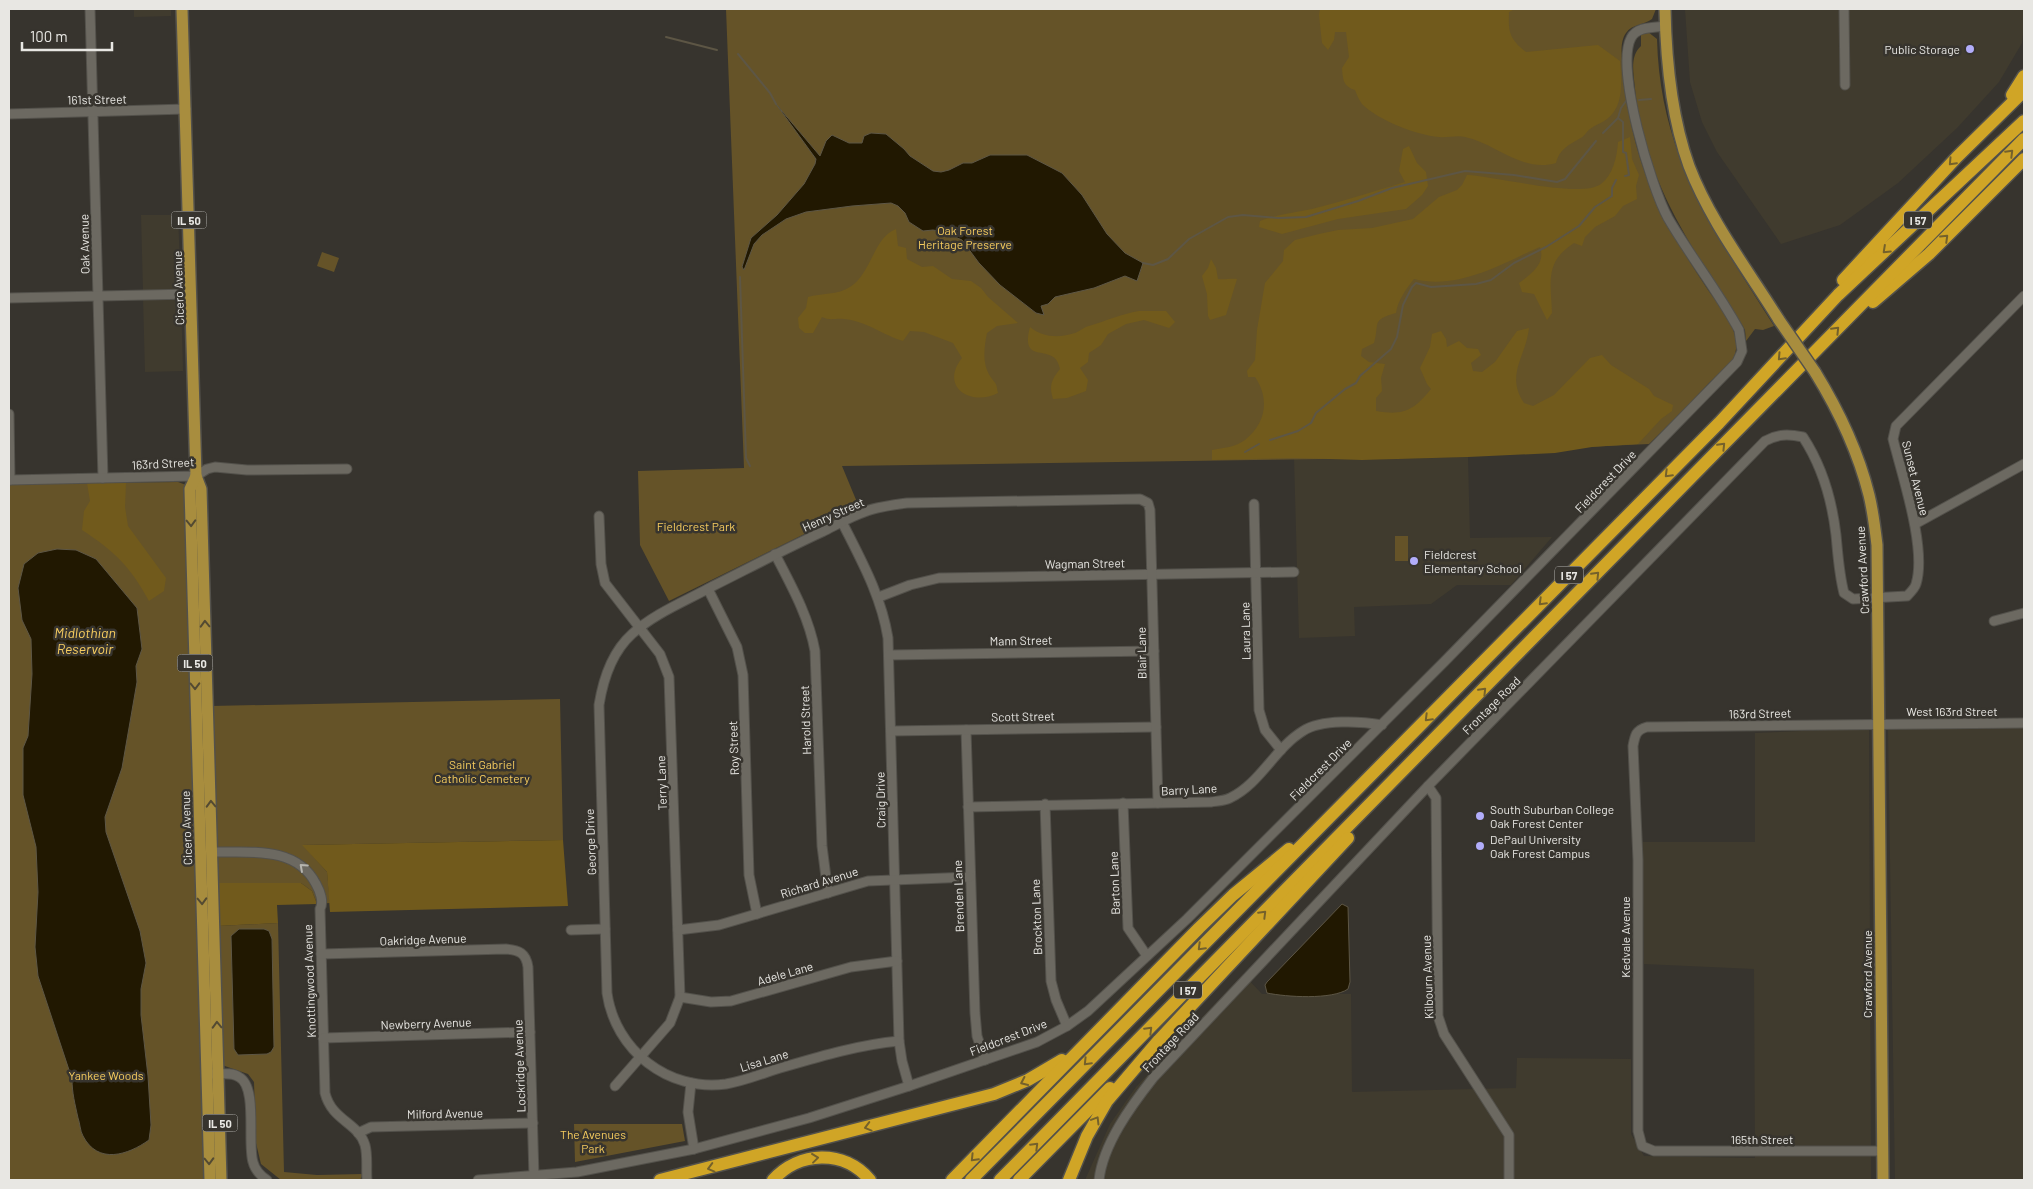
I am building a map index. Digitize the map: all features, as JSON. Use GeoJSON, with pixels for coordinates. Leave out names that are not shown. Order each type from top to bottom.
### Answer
{"type":"FeatureCollection","features":[{"type":"Feature","properties":{"kind":"highway"},"geometry":{"type":"LineString","coordinates":[[1977,137],[2019,86],[2024,76]]}},
{"type":"Feature","properties":{"kind":"highway"},"geometry":{"type":"LineString","coordinates":[[1814,321],[1839,285],[1977,137],[2024,91]]}},
{"type":"Feature","properties":{"kind":"highway","name":"I 57"},"geometry":{"type":"LineString","coordinates":[[971,1180],[1719,423],[1838,295],[2024,121]]}},
{"type":"Feature","properties":{"kind":"highway","name":"I 57"},"geometry":{"type":"LineString","coordinates":[[1000,1180],[2024,139]]}},
{"type":"Feature","properties":{"kind":"highway"},"geometry":{"type":"LineString","coordinates":[[1853,313],[1878,298],[1929,254],[2024,159]]}},
{"type":"Feature","properties":{"kind":"highway"},"geometry":{"type":"LineString","coordinates":[[1019,1180],[1159,1040],[1347,840],[1375,800]]}},
{"type":"Feature","properties":{"kind":"highway"},"geometry":{"type":"LineString","coordinates":[[952,1180],[1233,895],[1290,848],[1322,826]]}},
{"type":"Feature","properties":{"kind":"highway"},"geometry":{"type":"LineString","coordinates":[[660,1180],[994,1094],[1046,1070],[1093,1035]]}},
{"type":"Feature","properties":{"kind":"highway"},"geometry":{"type":"LineString","coordinates":[[1069,1180],[1087,1136],[1108,1101],[1159,1040]]}},
{"type":"Feature","properties":{"kind":"highway"},"geometry":{"type":"LineString","coordinates":[[773,1180],[782,1171],[796,1163],[821,1157],[838,1159],[852,1165],[870,1180]]}},
{"type":"Feature","properties":{"kind":"main road","name":"Cicero Avenue"},"geometry":{"type":"LineString","coordinates":[[182,9],[196,476],[201,489],[212,852],[213,1074],[210,1180]]}},
{"type":"Feature","properties":{"kind":"main road","name":"Crawford Avenue"},"geometry":{"type":"LineString","coordinates":[[1665,9],[1669,77],[1678,127],[1689,165],[1706,202],[1837,409],[1862,468],[1870,497],[1877,545],[1879,598],[1883,1180]]}},
{"type":"Feature","properties":{"kind":"main road","name":"Cicero Avenue"},"geometry":{"type":"LineString","coordinates":[[196,476],[190,489],[213,1074],[222,1178]]}},
{"type":"Feature","properties":{"kind":"street","name":"Oak Avenue"},"geometry":{"type":"LineString","coordinates":[[90,9],[103,478]]}},
{"type":"Feature","properties":{"kind":"street"},"geometry":{"type":"LineString","coordinates":[[1844,9],[1845,85]]}},
{"type":"Feature","properties":{"kind":"street","name":"Fieldcrest Drive"},"geometry":{"type":"LineString","coordinates":[[478,1180],[534,1177],[586,1171],[694,1149],[809,1118],[1037,1042],[1067,1026],[1088,1011],[1187,919],[1382,725],[1737,362],[1742,351],[1739,330],[1668,217],[1644,157],[1634,116],[1627,64],[1631,36],[1641,29],[1665,26]]}},
{"type":"Feature","properties":{"kind":"street","name":"161st Street"},"geometry":{"type":"LineString","coordinates":[[9,114],[186,109]]}},
{"type":"Feature","properties":{"kind":"street"},"geometry":{"type":"LineString","coordinates":[[9,298],[192,294]]}},
{"type":"Feature","properties":{"kind":"street"},"geometry":{"type":"LineString","coordinates":[[2024,296],[2024,306]]}},
{"type":"Feature","properties":{"kind":"street","name":"Sunset Avenue"},"geometry":{"type":"LineString","coordinates":[[1879,598],[1907,596],[1916,586],[1918,563],[1915,524],[1893,439],[1896,426],[2024,296]]}},
{"type":"Feature","properties":{"kind":"street"},"geometry":{"type":"LineString","coordinates":[[9,414],[10,480]]}},
{"type":"Feature","properties":{"kind":"street","name":"Frontage Road"},"geometry":{"type":"LineString","coordinates":[[1099,1180],[1099,1173],[1113,1138],[1131,1106],[1153,1078],[1428,786],[1765,441],[1776,435],[1788,434],[1803,437],[1814,454],[1826,486],[1836,533],[1840,578],[1844,593],[1853,599],[1879,598]]}},
{"type":"Feature","properties":{"kind":"street"},"geometry":{"type":"LineString","coordinates":[[1915,524],[2024,464]]}},
{"type":"Feature","properties":{"kind":"street","name":"163rd Street"},"geometry":{"type":"LineString","coordinates":[[10,480],[196,476],[207,469],[215,467],[247,470],[347,469]]}},
{"type":"Feature","properties":{"kind":"street","name":"Henry Street"},"geometry":{"type":"LineString","coordinates":[[639,629],[645,622],[775,554],[876,508],[907,503],[1140,499],[1148,503]]}},
{"type":"Feature","properties":{"kind":"street","name":"Blair Lane"},"geometry":{"type":"LineString","coordinates":[[1148,503],[1150,510],[1158,803]]}},
{"type":"Feature","properties":{"kind":"street","name":"Laura Lane"},"geometry":{"type":"LineString","coordinates":[[1254,504],[1260,716],[1268,735],[1281,750]]}},
{"type":"Feature","properties":{"kind":"street","name":"Terry Lane"},"geometry":{"type":"LineString","coordinates":[[599,516],[601,564],[605,583],[660,654],[669,677],[680,997],[670,1023],[615,1086]]}},
{"type":"Feature","properties":{"kind":"street","name":"Craig Drive"},"geometry":{"type":"LineString","coordinates":[[842,522],[878,597],[886,625],[889,655],[899,1041],[909,1086]]}},
{"type":"Feature","properties":{"kind":"street","name":"Harold Street"},"geometry":{"type":"LineString","coordinates":[[775,554],[805,617],[815,651],[822,846],[828,893]]}},
{"type":"Feature","properties":{"kind":"street","name":"Wagman Street"},"geometry":{"type":"LineString","coordinates":[[878,597],[910,585],[939,578],[1294,572]]}},
{"type":"Feature","properties":{"kind":"street","name":"Roy Street"},"geometry":{"type":"LineString","coordinates":[[708,589],[737,647],[743,675],[749,875],[757,914]]}},
{"type":"Feature","properties":{"kind":"street"},"geometry":{"type":"LineString","coordinates":[[1994,621],[2024,613]]}},
{"type":"Feature","properties":{"kind":"street","name":"George Drive"},"geometry":{"type":"LineString","coordinates":[[639,629],[627,639],[615,656],[602,691],[600,705],[608,1002],[623,1037],[640,1058]]}},
{"type":"Feature","properties":{"kind":"street","name":"Mann Street"},"geometry":{"type":"LineString","coordinates":[[889,655],[1154,651]]}},
{"type":"Feature","properties":{"kind":"street","name":"Barry Lane"},"geometry":{"type":"LineString","coordinates":[[968,807],[1211,802],[1229,798],[1247,786],[1303,730],[1318,725],[1364,723],[1382,725]]}},
{"type":"Feature","properties":{"kind":"street","name":"West 163rd Street"},"geometry":{"type":"LineString","coordinates":[[1880,724],[2024,723]]}},
{"type":"Feature","properties":{"kind":"street","name":"163rd Street"},"geometry":{"type":"LineString","coordinates":[[1640,729],[1647,727],[1880,724]]}},
{"type":"Feature","properties":{"kind":"street","name":"Scott Street"},"geometry":{"type":"LineString","coordinates":[[891,731],[1156,727]]}},
{"type":"Feature","properties":{"kind":"street","name":"Kedvale Avenue"},"geometry":{"type":"LineString","coordinates":[[1640,729],[1635,734],[1633,746],[1638,860],[1638,1131],[1642,1146]]}},
{"type":"Feature","properties":{"kind":"street","name":"Brenden Lane"},"geometry":{"type":"LineString","coordinates":[[966,730],[976,1028],[985,1060]]}},
{"type":"Feature","properties":{"kind":"street","name":"Kilbourn Avenue"},"geometry":{"type":"LineString","coordinates":[[1428,786],[1436,798],[1438,1016],[1444,1034],[1509,1136],[1509,1180]]}},
{"type":"Feature","properties":{"kind":"street","name":"Barton Lane"},"geometry":{"type":"LineString","coordinates":[[1123,803],[1128,928],[1147,956]]}},
{"type":"Feature","properties":{"kind":"street","name":"Brockton Lane"},"geometry":{"type":"LineString","coordinates":[[1045,804],[1051,981],[1056,1000],[1067,1026]]}},
{"type":"Feature","properties":{"kind":"street","name":"Knottingwood Avenue"},"geometry":{"type":"LineString","coordinates":[[212,852],[278,854],[299,863],[313,878],[321,894],[322,907],[320,909],[325,1093],[332,1110],[358,1133]]}},
{"type":"Feature","properties":{"kind":"street","name":"Richard Avenue"},"geometry":{"type":"LineString","coordinates":[[678,930],[710,927],[868,881],[970,877]]}},
{"type":"Feature","properties":{"kind":"street"},"geometry":{"type":"LineString","coordinates":[[571,930],[605,929]]}},
{"type":"Feature","properties":{"kind":"street","name":"Oakridge Avenue"},"geometry":{"type":"LineString","coordinates":[[321,954],[506,949],[519,951],[524,954]]}},
{"type":"Feature","properties":{"kind":"street","name":"Lockridge Avenue"},"geometry":{"type":"LineString","coordinates":[[524,954],[528,967],[534,1177]]}},
{"type":"Feature","properties":{"kind":"street","name":"Adele Lane"},"geometry":{"type":"LineString","coordinates":[[680,997],[711,1002],[731,1001],[851,967],[897,961]]}},
{"type":"Feature","properties":{"kind":"street","name":"Newberry Avenue"},"geometry":{"type":"LineString","coordinates":[[323,1038],[530,1032]]}},
{"type":"Feature","properties":{"kind":"street","name":"Lisa Lane"},"geometry":{"type":"LineString","coordinates":[[640,1058],[667,1075],[691,1083],[710,1085],[733,1082],[848,1048],[899,1041]]}},
{"type":"Feature","properties":{"kind":"street"},"geometry":{"type":"LineString","coordinates":[[213,1074],[238,1076],[245,1081],[248,1087],[253,1163],[260,1174],[267,1180]]}},
{"type":"Feature","properties":{"kind":"street"},"geometry":{"type":"LineString","coordinates":[[691,1083],[688,1112],[694,1149]]}},
{"type":"Feature","properties":{"kind":"street","name":"Milford Avenue"},"geometry":{"type":"LineString","coordinates":[[358,1133],[371,1127],[533,1123]]}},
{"type":"Feature","properties":{"kind":"street"},"geometry":{"type":"LineString","coordinates":[[358,1133],[365,1144],[367,1180]]}},
{"type":"Feature","properties":{"kind":"street","name":"165th Street"},"geometry":{"type":"LineString","coordinates":[[1642,1146],[1654,1151],[1882,1150]]}},
{"type":"Feature","properties":{"kind":"shaded area"},"geometry":{"type":"Polygon","coordinates":[[[134,9],[171,9],[171,16],[134,17],[134,9]]]}},
{"type":"Feature","properties":{"kind":"shaded area"},"geometry":{"type":"Polygon","coordinates":[[[1320,9],[1515,9],[1509,12],[1511,35],[1516,43],[1526,52],[1598,45],[1620,61],[1621,92],[1617,107],[1605,120],[1564,148],[1556,163],[1544,165],[1520,161],[1476,140],[1465,137],[1430,136],[1398,126],[1369,110],[1362,104],[1355,90],[1346,84],[1343,79],[1342,68],[1349,57],[1346,32],[1335,32],[1334,40],[1328,50],[1322,43],[1320,9]]]}},
{"type":"Feature","properties":{"kind":"shaded area"},"geometry":{"type":"Polygon","coordinates":[[[1685,9],[2023,9],[2024,23],[2022,43],[1999,82],[1957,128],[1898,183],[1840,225],[1781,244],[1717,152],[1702,122],[1690,82],[1685,9]]]}},
{"type":"Feature","properties":{"kind":"shaded area"},"geometry":{"type":"Polygon","coordinates":[[[1630,137],[1632,159],[1639,175],[1636,186],[1637,199],[1623,206],[1615,216],[1595,227],[1585,237],[1582,246],[1574,243],[1564,250],[1558,258],[1551,274],[1552,313],[1547,320],[1534,294],[1522,292],[1519,283],[1539,263],[1541,259],[1540,247],[1479,274],[1447,281],[1414,279],[1400,299],[1396,313],[1379,321],[1374,343],[1362,349],[1361,356],[1369,362],[1385,364],[1381,378],[1382,391],[1376,398],[1376,411],[1401,412],[1414,407],[1431,389],[1420,368],[1430,347],[1432,334],[1441,331],[1446,339],[1447,347],[1459,341],[1467,348],[1478,349],[1481,355],[1471,363],[1473,371],[1482,372],[1495,362],[1517,331],[1529,328],[1516,375],[1516,384],[1524,403],[1533,406],[1554,395],[1590,358],[1602,355],[1611,365],[1649,389],[1654,396],[1673,405],[1672,411],[1661,419],[1638,444],[1592,447],[1555,453],[1468,457],[1362,460],[1294,458],[1212,460],[1212,450],[1238,444],[1245,440],[1258,426],[1264,410],[1263,394],[1255,377],[1248,377],[1247,371],[1255,360],[1257,330],[1265,283],[1283,261],[1284,250],[1295,240],[1338,230],[1372,228],[1413,219],[1439,197],[1457,190],[1467,175],[1537,186],[1576,189],[1591,188],[1601,184],[1609,176],[1617,154],[1618,142],[1630,137]]]}},
{"type":"Feature","properties":{"kind":"shaded area"},"geometry":{"type":"Polygon","coordinates":[[[1409,146],[1417,163],[1426,172],[1428,186],[1422,195],[1406,209],[1338,219],[1282,234],[1259,227],[1260,221],[1266,219],[1324,206],[1405,182],[1399,171],[1403,149],[1409,146]]]}},
{"type":"Feature","properties":{"kind":"shaded area"},"geometry":{"type":"Polygon","coordinates":[[[141,215],[178,215],[181,290],[143,290],[141,215]]]}},
{"type":"Feature","properties":{"kind":"shaded area"},"geometry":{"type":"Polygon","coordinates":[[[896,229],[898,246],[906,248],[907,259],[922,267],[933,266],[952,279],[971,281],[1018,323],[997,326],[987,333],[985,361],[987,371],[996,385],[998,393],[978,398],[961,392],[956,386],[954,378],[956,368],[962,358],[953,343],[924,332],[910,331],[903,341],[860,322],[822,317],[813,333],[805,333],[799,328],[798,318],[806,308],[808,297],[845,290],[850,287],[863,273],[882,240],[896,229]]]}},
{"type":"Feature","properties":{"kind":"shaded area"},"geometry":{"type":"Polygon","coordinates":[[[1211,259],[1216,268],[1218,279],[1237,279],[1226,315],[1210,320],[1208,316],[1207,294],[1202,276],[1208,268],[1211,259]]]}},
{"type":"Feature","properties":{"kind":"shaded area"},"geometry":{"type":"Polygon","coordinates":[[[143,297],[181,297],[183,371],[145,372],[143,297]]]}},
{"type":"Feature","properties":{"kind":"shaded area"},"geometry":{"type":"Polygon","coordinates":[[[1139,311],[1166,311],[1175,322],[1169,328],[1144,320],[1126,324],[1108,334],[1101,345],[1089,353],[1088,362],[1080,368],[1088,380],[1086,391],[1067,398],[1053,399],[1052,383],[1060,369],[1057,361],[1052,356],[1033,351],[1029,347],[1030,327],[1046,335],[1063,336],[1139,311]]]}},
{"type":"Feature","properties":{"kind":"shaded area","name":"Fieldcrest Elementary School"},"geometry":{"type":"Polygon","coordinates":[[[1468,457],[1470,538],[1552,537],[1511,585],[1457,585],[1431,604],[1354,607],[1355,636],[1299,638],[1294,458],[1362,460],[1468,457]]]}},
{"type":"Feature","properties":{"kind":"shaded area"},"geometry":{"type":"Polygon","coordinates":[[[87,483],[126,483],[125,507],[128,526],[166,578],[164,591],[149,601],[135,578],[120,560],[82,530],[84,511],[90,501],[87,483]]]}},
{"type":"Feature","properties":{"kind":"shaded area"},"geometry":{"type":"Polygon","coordinates":[[[2024,725],[2024,1180],[1895,1180],[1888,728],[2024,725]]]}},
{"type":"Feature","properties":{"kind":"shaded area"},"geometry":{"type":"Polygon","coordinates":[[[1869,728],[1871,1180],[1085,1180],[1110,1124],[1136,1087],[1243,974],[1262,994],[1351,994],[1352,1092],[1516,1088],[1517,1058],[1631,1059],[1631,1134],[1644,1156],[1755,1158],[1754,969],[1644,964],[1642,842],[1755,842],[1755,733],[1869,728]]]}},
{"type":"Feature","properties":{"kind":"shaded area"},"geometry":{"type":"Polygon","coordinates":[[[563,840],[568,906],[330,912],[327,872],[302,845],[563,840]]]}},
{"type":"Feature","properties":{"kind":"shaded area"},"geometry":{"type":"Polygon","coordinates":[[[218,883],[301,883],[312,891],[317,904],[277,905],[278,923],[218,926],[218,883]]]}},
{"type":"Feature","properties":{"kind":"green space","name":"Oak Forest Heritage Preserve"},"geometry":{"type":"Polygon","coordinates":[[[726,9],[1656,9],[1652,19],[1635,26],[1626,33],[1622,43],[1624,77],[1634,136],[1641,162],[1662,212],[1690,262],[1728,318],[1735,336],[1735,354],[1728,366],[1649,444],[1321,459],[842,466],[859,507],[669,601],[640,545],[638,471],[744,468],[726,9]]]}},
{"type":"Feature","properties":{"kind":"green space"},"geometry":{"type":"Polygon","coordinates":[[[1648,32],[1657,39],[1660,81],[1668,120],[1694,191],[1711,225],[1774,326],[1763,330],[1755,329],[1746,341],[1745,330],[1688,240],[1673,212],[1649,154],[1640,123],[1633,66],[1637,50],[1641,46],[1641,34],[1648,32]]]}},
{"type":"Feature","properties":{"kind":"green space"},"geometry":{"type":"Polygon","coordinates":[[[322,252],[339,258],[334,272],[317,266],[322,252]]]}},
{"type":"Feature","properties":{"kind":"green space","name":"Yankee Woods"},"geometry":{"type":"Polygon","coordinates":[[[178,482],[186,485],[207,1180],[9,1180],[9,484],[178,482]]]}},
{"type":"Feature","properties":{"kind":"green space"},"geometry":{"type":"Polygon","coordinates":[[[1395,536],[1408,536],[1408,561],[1395,561],[1395,536]]]}},
{"type":"Feature","properties":{"kind":"green space","name":"Saint Gabriel Catholic Cemetery"},"geometry":{"type":"Polygon","coordinates":[[[560,699],[563,840],[303,845],[327,872],[330,903],[317,904],[312,891],[301,883],[218,883],[211,706],[560,699]]]}},
{"type":"Feature","properties":{"kind":"green space"},"geometry":{"type":"Polygon","coordinates":[[[278,923],[284,1172],[317,1175],[363,1174],[360,1180],[281,1180],[261,1164],[256,1143],[254,1082],[248,1074],[222,1065],[218,926],[278,923]]]}},
{"type":"Feature","properties":{"kind":"green space","name":"The Avenues Park"},"geometry":{"type":"Polygon","coordinates":[[[574,1124],[682,1124],[685,1141],[575,1162],[574,1124]]]}},
{"type":"Feature","properties":{"kind":"water"},"geometry":{"type":"Polygon","coordinates":[[[776,104],[820,156],[826,141],[832,135],[849,143],[862,143],[864,136],[871,133],[886,134],[910,156],[933,171],[949,170],[963,163],[972,163],[990,155],[1027,155],[1062,173],[1082,195],[1107,234],[1125,253],[1143,263],[1137,281],[1125,276],[1094,288],[1055,297],[1048,304],[1041,306],[1044,315],[1036,313],[1000,285],[979,263],[962,240],[944,232],[923,231],[909,222],[905,213],[898,206],[891,203],[806,212],[786,219],[762,235],[754,244],[744,270],[742,267],[751,238],[777,215],[804,184],[816,159],[776,104]]]}},
{"type":"Feature","properties":{"kind":"water","name":"Midlothian Reservoir"},"geometry":{"type":"Polygon","coordinates":[[[57,549],[76,550],[96,559],[137,608],[142,649],[136,666],[137,682],[122,768],[105,817],[106,832],[140,931],[146,963],[141,989],[141,1015],[151,1125],[149,1140],[132,1150],[114,1154],[105,1154],[97,1151],[89,1145],[82,1134],[72,1079],[38,976],[35,947],[38,892],[36,847],[23,795],[23,748],[28,736],[32,674],[31,639],[22,620],[18,588],[24,564],[38,553],[57,549]]]}},
{"type":"Feature","properties":{"kind":"water"},"geometry":{"type":"Polygon","coordinates":[[[1342,904],[1348,907],[1350,982],[1348,989],[1331,995],[1320,996],[1285,996],[1267,993],[1265,985],[1267,982],[1342,904]]]}},
{"type":"Feature","properties":{"kind":"water"},"geometry":{"type":"Polygon","coordinates":[[[239,929],[264,929],[269,931],[272,939],[274,1047],[267,1054],[238,1055],[234,1049],[231,936],[239,929]]]}},
{"type":"Feature","properties":{"kind":"waterway"},"geometry":{"type":"LineString","coordinates":[[666,37],[717,50]]}},
{"type":"Feature","properties":{"kind":"waterway"},"geometry":{"type":"LineString","coordinates":[[738,54],[770,93],[776,104]]}},
{"type":"Feature","properties":{"kind":"waterway"},"geometry":{"type":"LineString","coordinates":[[1639,100],[1651,99]]}},
{"type":"Feature","properties":{"kind":"waterway"},"geometry":{"type":"LineString","coordinates":[[1603,133],[1618,118],[1621,108],[1626,101]]}},
{"type":"Feature","properties":{"kind":"waterway"},"geometry":{"type":"LineString","coordinates":[[1618,118],[1623,122],[1623,152],[1626,153],[1629,175],[1625,176]]}},
{"type":"Feature","properties":{"kind":"waterway"},"geometry":{"type":"LineString","coordinates":[[1143,263],[1153,265],[1168,259],[1189,239],[1228,217],[1243,215],[1278,218],[1306,217],[1392,188],[1465,171],[1514,175],[1557,182],[1565,179],[1596,141]]}},
{"type":"Feature","properties":{"kind":"waterway"},"geometry":{"type":"LineString","coordinates":[[1270,440],[1298,431],[1311,423],[1316,413],[1345,389],[1356,383],[1360,376],[1391,349],[1397,337],[1403,305],[1416,283],[1431,287],[1476,284],[1491,280],[1514,263],[1546,247],[1579,226],[1595,207],[1612,196],[1612,188],[1616,180]]}},
{"type":"Feature","properties":{"kind":"waterway"},"geometry":{"type":"LineString","coordinates":[[740,277],[746,458],[750,466]]}},
{"type":"Feature","properties":{"kind":"waterway"},"geometry":{"type":"LineString","coordinates":[[1245,452],[1259,444]]}},
{"type":"Feature","properties":{"kind":"place","name":"Public Storage"},"geometry":{"type":"Point","coordinates":[1970,49]}},
{"type":"Feature","properties":{"kind":"place","name":"Fieldcrest Elementary School"},"geometry":{"type":"Point","coordinates":[1414,561]}},
{"type":"Feature","properties":{"kind":"place","name":"South Suburban College Oak Forest Center"},"geometry":{"type":"Point","coordinates":[1480,816]}},
{"type":"Feature","properties":{"kind":"place","name":"DePaul University Oak Forest Campus"},"geometry":{"type":"Point","coordinates":[1480,846]}},
{"type":"Feature","properties":{"kind":"park label","name":"Fieldcrest Park"},"geometry":{"type":"Point","coordinates":[696,526]}}]}
